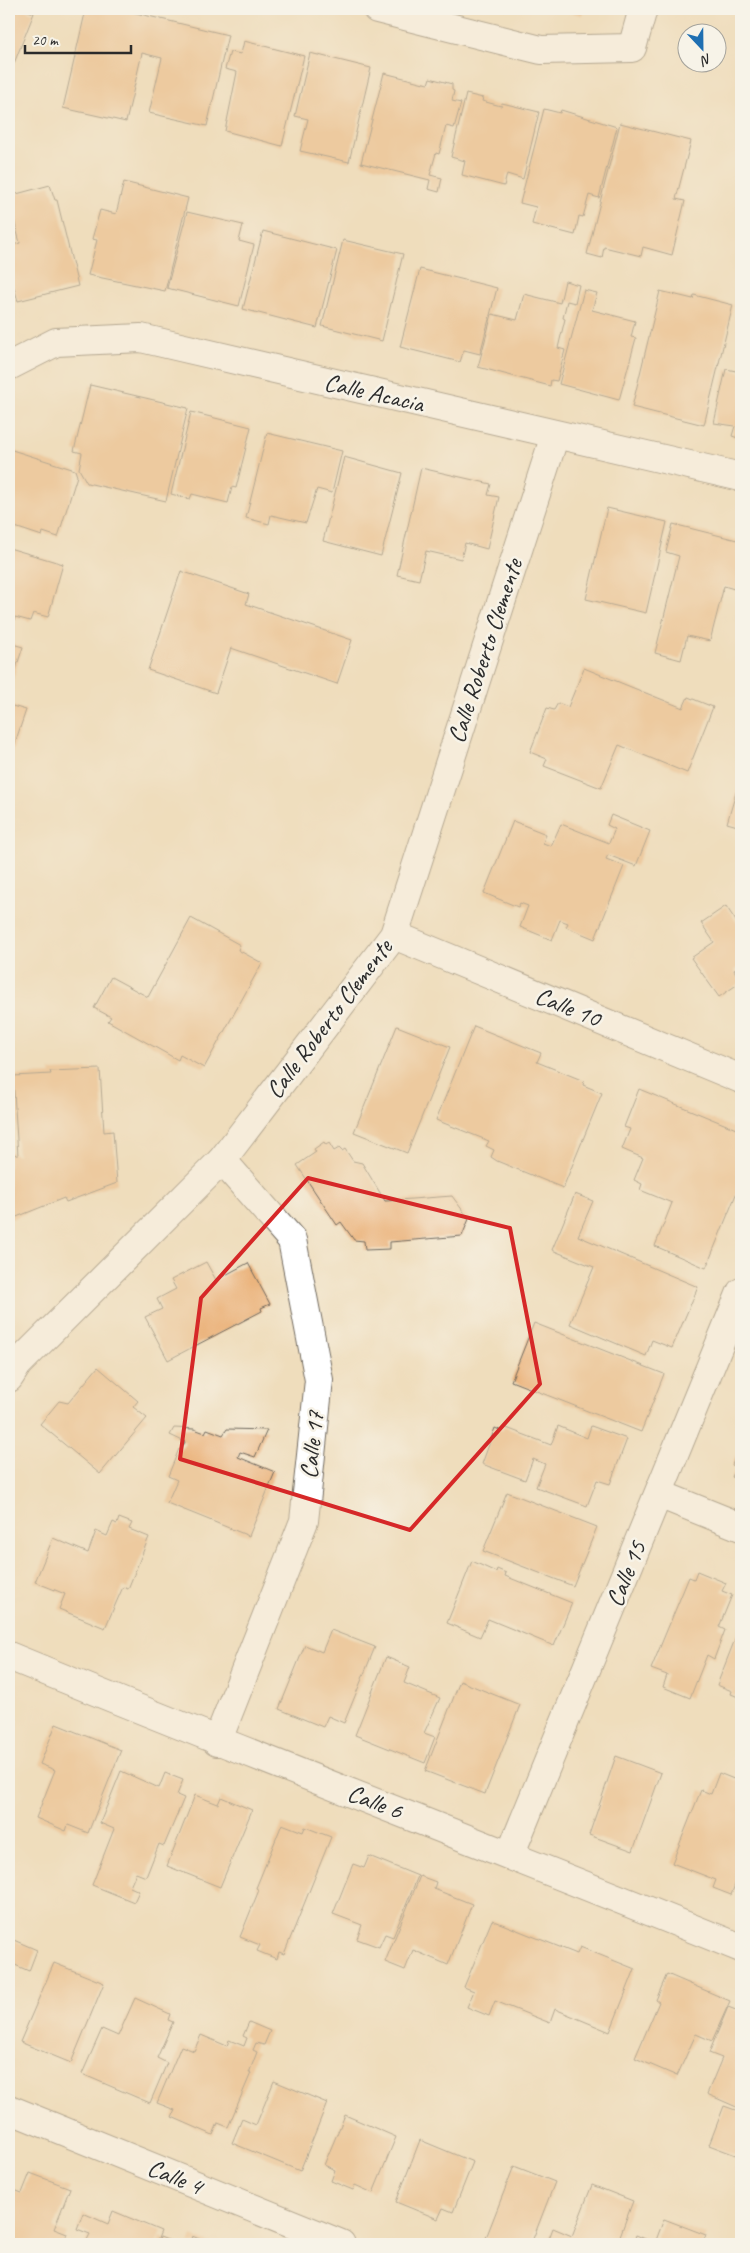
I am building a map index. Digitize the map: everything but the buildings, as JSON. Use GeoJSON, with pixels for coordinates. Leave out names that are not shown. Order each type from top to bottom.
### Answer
{"type":"FeatureCollection","features":[{"type":"Feature","properties":{"kind":"street"},"geometry":{"type":"LineString","coordinates":[[377,9],[541,50],[632,48],[643,9]]}},
{"type":"Feature","properties":{"kind":"street","name":"Calle Acacia"},"geometry":{"type":"LineString","coordinates":[[9,366],[56,342],[141,338],[741,477]]}},
{"type":"Feature","properties":{"kind":"street","name":"Calle Roberto Clemente"},"geometry":{"type":"LineString","coordinates":[[9,1378],[18,1364],[222,1160],[394,935],[555,435]]}},
{"type":"Feature","properties":{"kind":"street","name":"Calle 10"},"geometry":{"type":"LineString","coordinates":[[394,935],[741,1079]]}},
{"type":"Feature","properties":{"kind":"street","name":"Calle 17"},"geometry":{"type":"LineString","coordinates":[[217,1742],[304,1521],[319,1380],[292,1240],[222,1160]]}},
{"type":"Feature","properties":{"kind":"street","name":"Calle 15"},"geometry":{"type":"LineString","coordinates":[[510,1855],[741,1292]]}},
{"type":"Feature","properties":{"kind":"street"},"geometry":{"type":"LineString","coordinates":[[659,1494],[741,1527]]}},
{"type":"Feature","properties":{"kind":"street","name":"Calle 6"},"geometry":{"type":"LineString","coordinates":[[9,1656],[217,1742],[510,1855],[741,1948]]}},
{"type":"Feature","properties":{"kind":"street","name":"Calle 4"},"geometry":{"type":"LineString","coordinates":[[9,2109],[342,2244]]}},
{"type":"Feature","properties":{"kind":"highlighted area"},"geometry":{"type":"Polygon","coordinates":[[[308,1178],[510,1228],[540,1384],[410,1530],[180,1459],[201,1298],[308,1178]]]}}]}
